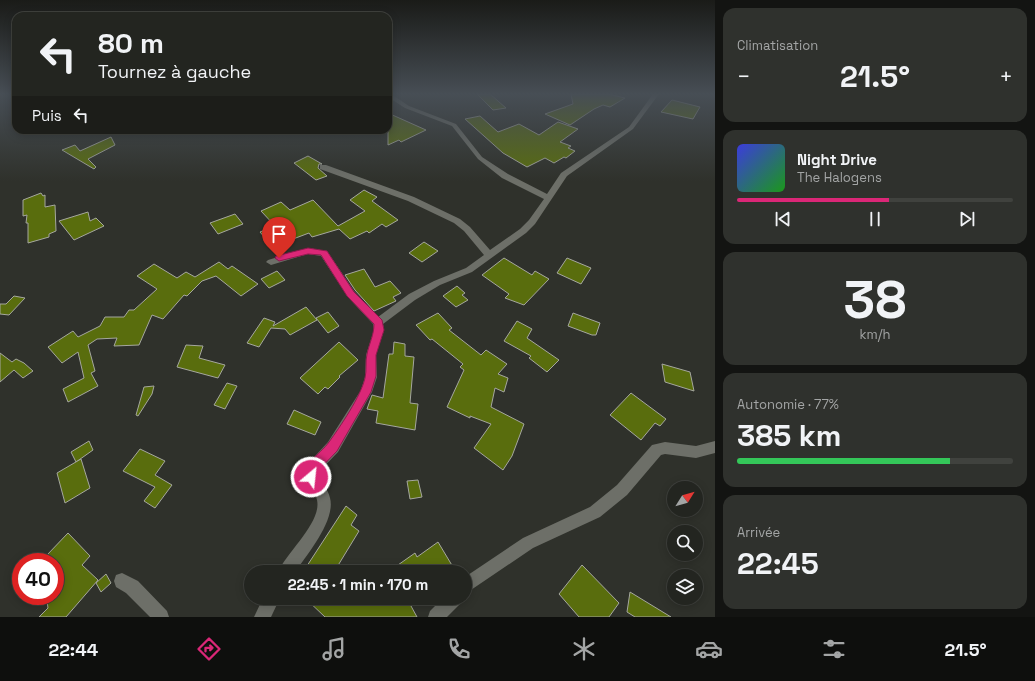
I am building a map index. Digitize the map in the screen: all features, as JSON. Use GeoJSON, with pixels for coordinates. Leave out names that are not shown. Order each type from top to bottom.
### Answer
{"type":"FeatureCollection","features":[{"type":"Feature","properties":{"kind":"street"},"geometry":{"type":"LineString","coordinates":[[448,123],[454,125],[480,158],[505,176],[548,198]]}},
{"type":"Feature","properties":{"kind":"street"},"geometry":{"type":"LineString","coordinates":[[378,323],[412,297],[437,283],[469,270],[524,231],[532,222],[564,175],[573,167],[631,128],[635,123]]}},
{"type":"Feature","properties":{"kind":"street"},"geometry":{"type":"LineString","coordinates":[[323,167],[404,196],[445,215],[467,229],[490,256]]}},
{"type":"Feature","properties":{"kind":"street"},"geometry":{"type":"LineString","coordinates":[[271,262],[308,251],[324,253],[351,294],[378,323],[379,330],[371,355],[371,376],[366,392],[333,447],[310,472],[311,477],[321,494],[324,504],[317,525],[291,565]]}},
{"type":"Feature","properties":{"kind":"street"},"geometry":{"type":"LineString","coordinates":[[472,581],[528,543],[594,512],[622,490],[656,450],[665,448],[696,452],[715,447]]}},
{"type":"Feature","properties":{"kind":"street"},"geometry":{"type":"LineString","coordinates":[[122,581],[132,587],[161,617]]}},
{"type":"Feature","properties":{"kind":"street"},"geometry":{"type":"LineString","coordinates":[[262,617],[268,605]]}},
{"type":"Feature","properties":{"kind":"street"},"geometry":{"type":"LineString","coordinates":[[436,617],[447,605]]}},
{"type":"Feature","properties":{"kind":"building"},"geometry":{"type":"Polygon","coordinates":[[[392,123],[410,123],[426,130],[401,142],[399,140],[388,145],[388,134],[392,134],[392,123]]]}},
{"type":"Feature","properties":{"kind":"building"},"geometry":{"type":"Polygon","coordinates":[[[469,123],[488,123],[498,132],[519,124],[539,135],[557,123],[578,129],[560,142],[571,146],[568,148],[575,151],[566,158],[564,157],[554,163],[545,158],[527,167],[503,153],[469,123]]]}},
{"type":"Feature","properties":{"kind":"building"},"geometry":{"type":"Polygon","coordinates":[[[111,137],[115,145],[88,159],[96,167],[94,169],[62,150],[75,145],[80,151],[111,137]]]}},
{"type":"Feature","properties":{"kind":"building"},"geometry":{"type":"Polygon","coordinates":[[[308,156],[322,164],[319,164],[318,168],[327,176],[316,180],[294,163],[308,156]]]}},
{"type":"Feature","properties":{"kind":"building"},"geometry":{"type":"Polygon","coordinates":[[[364,190],[377,197],[372,201],[398,220],[386,227],[382,224],[369,233],[367,231],[350,239],[339,229],[312,237],[309,233],[285,242],[283,239],[271,245],[260,232],[275,226],[261,211],[281,202],[290,210],[313,200],[338,226],[365,211],[350,200],[364,190]]]}},
{"type":"Feature","properties":{"kind":"building"},"geometry":{"type":"Polygon","coordinates":[[[41,193],[43,196],[45,195],[45,207],[55,205],[56,231],[49,234],[49,237],[28,243],[28,223],[26,223],[27,215],[23,216],[23,200],[41,193]]]}},
{"type":"Feature","properties":{"kind":"building"},"geometry":{"type":"Polygon","coordinates":[[[88,212],[90,221],[96,218],[104,226],[74,240],[59,221],[88,212]]]}},
{"type":"Feature","properties":{"kind":"building"},"geometry":{"type":"Polygon","coordinates":[[[235,214],[243,224],[218,234],[210,223],[235,214]]]}},
{"type":"Feature","properties":{"kind":"building"},"geometry":{"type":"Polygon","coordinates":[[[424,242],[438,251],[422,262],[409,253],[424,242]]]}},
{"type":"Feature","properties":{"kind":"building"},"geometry":{"type":"Polygon","coordinates":[[[504,258],[532,275],[535,271],[549,279],[524,305],[505,298],[509,294],[482,275],[504,258]]]}},
{"type":"Feature","properties":{"kind":"building"},"geometry":{"type":"Polygon","coordinates":[[[567,258],[591,268],[581,284],[557,273],[567,258]]]}},
{"type":"Feature","properties":{"kind":"building"},"geometry":{"type":"Polygon","coordinates":[[[219,262],[228,269],[232,266],[258,284],[241,296],[216,276],[202,281],[187,296],[184,295],[163,319],[152,315],[139,345],[114,346],[117,338],[97,339],[88,345],[95,371],[91,373],[98,386],[68,402],[63,389],[84,378],[78,352],[62,363],[48,347],[73,331],[78,337],[100,326],[105,317],[124,317],[129,310],[134,310],[157,289],[137,276],[154,264],[177,278],[186,272],[195,277],[219,262]]]}},
{"type":"Feature","properties":{"kind":"building"},"geometry":{"type":"Polygon","coordinates":[[[364,269],[375,287],[390,281],[401,293],[393,297],[396,301],[374,311],[355,290],[345,275],[364,269]]]}},
{"type":"Feature","properties":{"kind":"building"},"geometry":{"type":"Polygon","coordinates":[[[277,271],[285,280],[269,288],[261,279],[277,271]]]}},
{"type":"Feature","properties":{"kind":"building"},"geometry":{"type":"Polygon","coordinates":[[[457,286],[465,293],[462,295],[468,300],[456,307],[443,296],[457,286]]]}},
{"type":"Feature","properties":{"kind":"building"},"geometry":{"type":"Polygon","coordinates":[[[14,296],[25,298],[9,315],[0,314],[0,304],[6,304],[14,296]]]}},
{"type":"Feature","properties":{"kind":"building"},"geometry":{"type":"Polygon","coordinates":[[[306,307],[317,320],[290,335],[285,329],[271,328],[259,347],[247,343],[264,318],[275,322],[273,326],[306,307]]]}},
{"type":"Feature","properties":{"kind":"building"},"geometry":{"type":"Polygon","coordinates":[[[328,312],[339,326],[328,333],[316,318],[328,312]]]}},
{"type":"Feature","properties":{"kind":"building"},"geometry":{"type":"Polygon","coordinates":[[[438,313],[452,328],[449,330],[481,355],[486,350],[507,364],[498,374],[508,378],[504,392],[495,388],[491,407],[524,424],[512,456],[503,470],[474,448],[491,424],[470,416],[470,418],[447,407],[464,370],[460,367],[463,364],[432,339],[430,340],[416,325],[438,313]]]}},
{"type":"Feature","properties":{"kind":"building"},"geometry":{"type":"Polygon","coordinates":[[[573,313],[600,323],[596,335],[592,335],[568,326],[573,313]]]}},
{"type":"Feature","properties":{"kind":"building"},"geometry":{"type":"Polygon","coordinates":[[[517,321],[532,329],[527,338],[559,360],[547,372],[529,358],[531,356],[504,341],[517,321]]]}},
{"type":"Feature","properties":{"kind":"building"},"geometry":{"type":"Polygon","coordinates":[[[339,342],[358,360],[339,376],[340,377],[328,389],[325,387],[318,394],[300,378],[339,342]]]}},
{"type":"Feature","properties":{"kind":"building"},"geometry":{"type":"Polygon","coordinates":[[[394,342],[405,344],[405,356],[414,357],[410,403],[418,404],[415,430],[376,423],[378,411],[367,409],[372,395],[383,398],[389,354],[393,354],[394,342]]]}},
{"type":"Feature","properties":{"kind":"building"},"geometry":{"type":"Polygon","coordinates":[[[186,345],[203,346],[199,358],[225,365],[218,378],[177,367],[186,345]]]}},
{"type":"Feature","properties":{"kind":"building"},"geometry":{"type":"Polygon","coordinates":[[[0,353],[12,362],[16,359],[24,363],[33,371],[23,378],[14,370],[0,382],[0,353]]]}},
{"type":"Feature","properties":{"kind":"building"},"geometry":{"type":"Polygon","coordinates":[[[662,364],[690,372],[694,391],[665,382],[662,364]]]}},
{"type":"Feature","properties":{"kind":"building"},"geometry":{"type":"Polygon","coordinates":[[[227,383],[237,386],[225,409],[214,405],[227,383]]]}},
{"type":"Feature","properties":{"kind":"building"},"geometry":{"type":"Polygon","coordinates":[[[154,386],[152,394],[138,416],[136,415],[144,387],[154,386]]]}},
{"type":"Feature","properties":{"kind":"building"},"geometry":{"type":"Polygon","coordinates":[[[631,393],[666,419],[660,426],[655,423],[641,440],[610,415],[631,393]]]}},
{"type":"Feature","properties":{"kind":"building"},"geometry":{"type":"Polygon","coordinates":[[[294,410],[321,422],[315,435],[287,424],[294,410]]]}},
{"type":"Feature","properties":{"kind":"building"},"geometry":{"type":"Polygon","coordinates":[[[89,441],[93,450],[76,462],[71,452],[89,441]]]}},
{"type":"Feature","properties":{"kind":"building"},"geometry":{"type":"Polygon","coordinates":[[[140,449],[165,461],[155,475],[172,485],[155,508],[144,501],[155,487],[123,471],[140,449]]]}},
{"type":"Feature","properties":{"kind":"building"},"geometry":{"type":"Polygon","coordinates":[[[81,459],[90,488],[65,503],[57,473],[81,459]]]}},
{"type":"Feature","properties":{"kind":"building"},"geometry":{"type":"Polygon","coordinates":[[[418,480],[422,497],[410,499],[407,481],[418,480]]]}},
{"type":"Feature","properties":{"kind":"building"},"geometry":{"type":"Polygon","coordinates":[[[346,506],[357,515],[351,525],[359,531],[338,565],[308,565],[346,506]]]}},
{"type":"Feature","properties":{"kind":"building"},"geometry":{"type":"Polygon","coordinates":[[[68,533],[90,556],[82,565],[98,580],[66,617],[39,617],[48,608],[48,605],[64,605],[64,553],[49,553],[68,533]]]}},
{"type":"Feature","properties":{"kind":"building"},"geometry":{"type":"Polygon","coordinates":[[[438,542],[452,565],[398,565],[415,553],[417,557],[438,542]]]}},
{"type":"Feature","properties":{"kind":"building"},"geometry":{"type":"Polygon","coordinates":[[[582,565],[619,603],[609,617],[579,617],[559,594],[582,565]]]}},
{"type":"Feature","properties":{"kind":"building"},"geometry":{"type":"Polygon","coordinates":[[[106,574],[111,583],[101,592],[96,583],[106,574]]]}},
{"type":"Feature","properties":{"kind":"building"},"geometry":{"type":"Polygon","coordinates":[[[630,592],[671,617],[635,617],[627,612],[630,592]]]}},
{"type":"Feature","properties":{"kind":"building"},"geometry":{"type":"Polygon","coordinates":[[[312,605],[412,605],[411,606],[417,617],[325,617],[312,605]]]}},
{"type":"Feature","properties":{"kind":"route"},"geometry":{"type":"LineString","coordinates":[[279,258],[308,251],[319,251],[324,253],[331,267],[351,294],[378,323],[379,330],[371,355],[371,376],[366,392],[333,447],[310,472],[311,477]]}}]}
